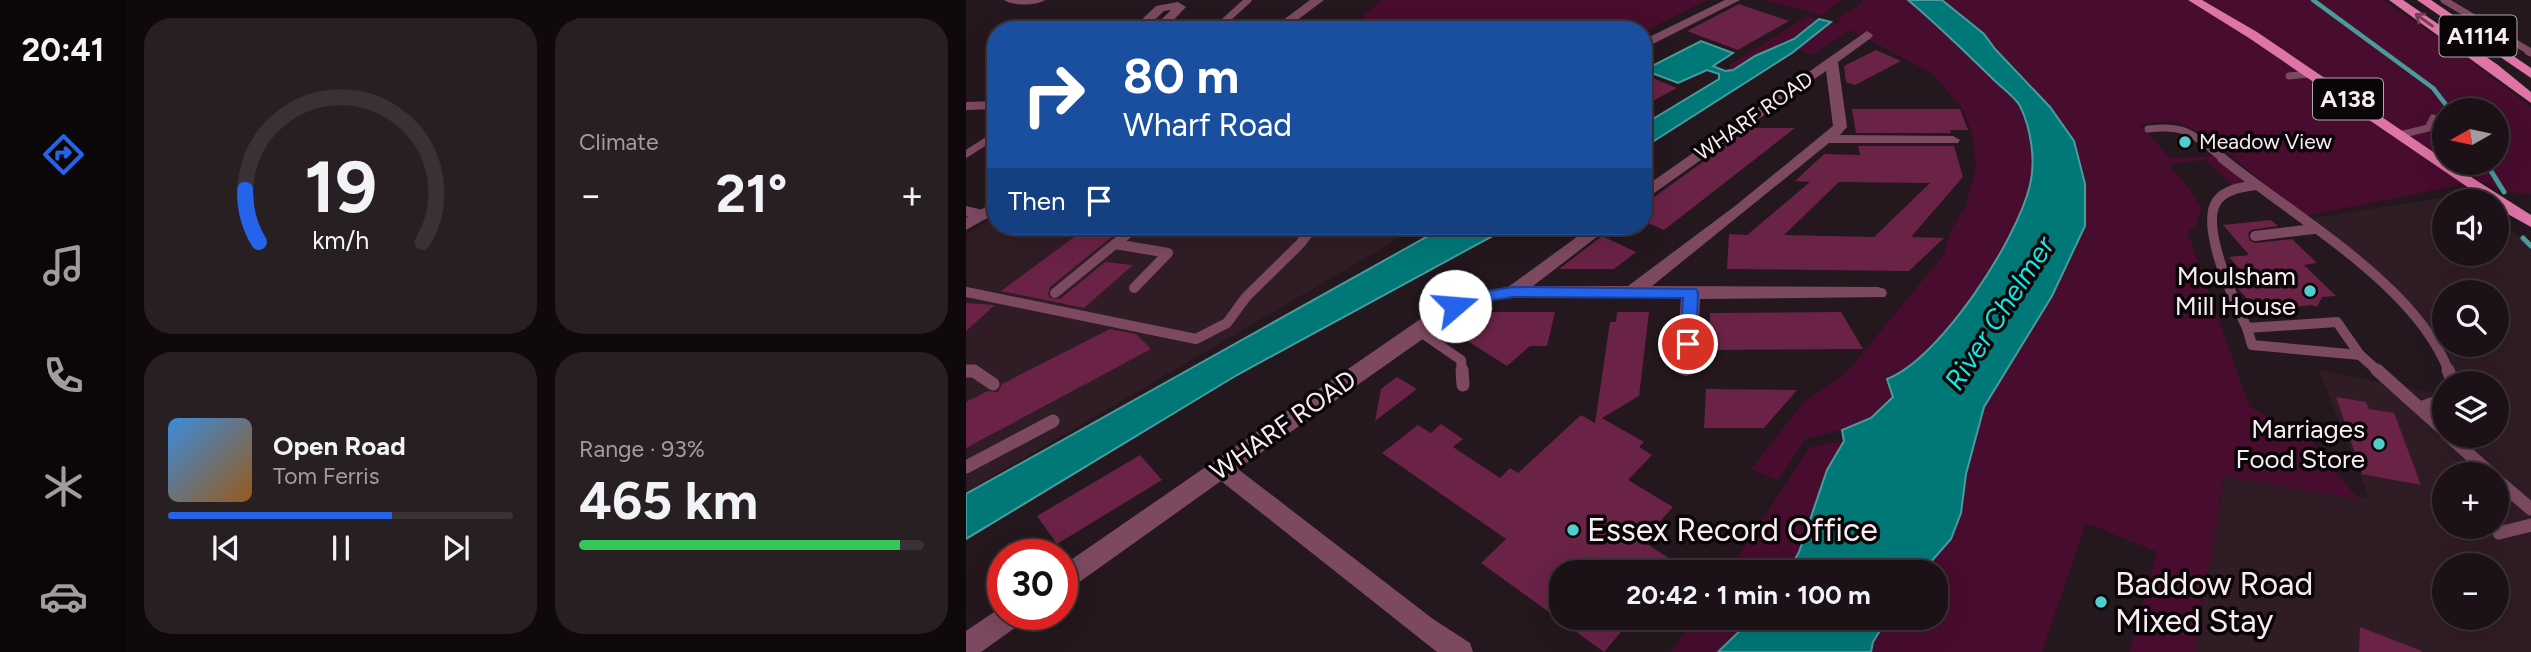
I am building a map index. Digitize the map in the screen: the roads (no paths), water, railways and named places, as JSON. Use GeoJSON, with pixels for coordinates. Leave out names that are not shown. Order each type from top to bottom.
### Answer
{"type":"FeatureCollection","features":[{"type":"Feature","properties":{"kind":"main road","name":"A138"},"geometry":{"type":"LineString","coordinates":[[2194,0],[2253,35],[2432,158]]}},
{"type":"Feature","properties":{"kind":"main road","name":"A1114"},"geometry":{"type":"LineString","coordinates":[[2395,0],[2493,68],[2531,99]]}},
{"type":"Feature","properties":{"kind":"main road","name":"A1114"},"geometry":{"type":"LineString","coordinates":[[2423,0],[2531,74]]}},
{"type":"Feature","properties":{"kind":"main road","name":"A138"},"geometry":{"type":"LineString","coordinates":[[2454,175],[2472,189]]}},
{"type":"Feature","properties":{"kind":"main road","name":"A138"},"geometry":{"type":"LineString","coordinates":[[2458,175],[2531,222]]}},
{"type":"Feature","properties":{"kind":"main road","name":"A138"},"geometry":{"type":"LineString","coordinates":[[2462,175],[2517,202],[2531,206]]}},
{"type":"Feature","properties":{"kind":"main road"},"geometry":{"type":"LineString","coordinates":[[2509,216],[2531,232]]}},
{"type":"Feature","properties":{"kind":"street"},"geometry":{"type":"LineString","coordinates":[[1010,0],[1039,0]]}},
{"type":"Feature","properties":{"kind":"street"},"geometry":{"type":"LineString","coordinates":[[1652,41],[1734,0]]}},
{"type":"Feature","properties":{"kind":"street"},"geometry":{"type":"LineString","coordinates":[[1286,21],[1313,2]]}},
{"type":"Feature","properties":{"kind":"street"},"geometry":{"type":"LineString","coordinates":[[1146,21],[1160,8],[1178,5],[1180,7],[1166,21]]}},
{"type":"Feature","properties":{"kind":"street","name":"WHARF ROAD"},"geometry":{"type":"LineString","coordinates":[[1652,190],[1867,35]]}},
{"type":"Feature","properties":{"kind":"street","name":"WHARF ROAD"},"geometry":{"type":"LineString","coordinates":[[1827,139],[1840,127],[1831,61]]}},
{"type":"Feature","properties":{"kind":"street"},"geometry":{"type":"LineString","coordinates":[[966,106],[987,105]]}},
{"type":"Feature","properties":{"kind":"street"},"geometry":{"type":"LineString","coordinates":[[1633,292],[1827,139],[1954,140]]}},
{"type":"Feature","properties":{"kind":"street"},"geometry":{"type":"LineString","coordinates":[[966,225],[981,211]]}},
{"type":"Feature","properties":{"kind":"street","name":"WHARF ROAD"},"geometry":{"type":"LineString","coordinates":[[1513,292],[1591,235]]}},
{"type":"Feature","properties":{"kind":"street","name":"WHARF ROAD"},"geometry":{"type":"LineString","coordinates":[[1078,569],[1469,298],[1513,292],[1878,293]]}},
{"type":"Feature","properties":{"kind":"street"},"geometry":{"type":"LineString","coordinates":[[1686,369],[1691,293]]}},
{"type":"Feature","properties":{"kind":"street"},"geometry":{"type":"LineString","coordinates":[[1221,468],[1424,628],[1461,652]]}},
{"type":"Feature","properties":{"kind":"street"},"geometry":{"type":"LineString","coordinates":[[966,647],[990,630]]}},
{"type":"Feature","properties":{"kind":"lane"},"geometry":{"type":"LineString","coordinates":[[1225,21],[1248,0]]}},
{"type":"Feature","properties":{"kind":"lane"},"geometry":{"type":"LineString","coordinates":[[2444,0],[2530,52]]}},
{"type":"Feature","properties":{"kind":"lane"},"geometry":{"type":"LineString","coordinates":[[2289,76],[2310,74]]}},
{"type":"Feature","properties":{"kind":"lane"},"geometry":{"type":"LineString","coordinates":[[2400,135],[2428,128],[2432,120]]}},
{"type":"Feature","properties":{"kind":"lane"},"geometry":{"type":"LineString","coordinates":[[2148,129],[2171,126],[2184,130],[2362,266],[2411,312],[2444,355],[2449,371]]}},
{"type":"Feature","properties":{"kind":"lane"},"geometry":{"type":"LineString","coordinates":[[966,154],[987,141]]}},
{"type":"Feature","properties":{"kind":"lane"},"geometry":{"type":"LineString","coordinates":[[2256,186],[2227,191],[2218,197],[2211,216],[2224,281],[2247,328],[2252,345],[2360,355]]}},
{"type":"Feature","properties":{"kind":"lane"},"geometry":{"type":"LineString","coordinates":[[2255,236],[2314,229]]}},
{"type":"Feature","properties":{"kind":"lane"},"geometry":{"type":"LineString","coordinates":[[1055,293],[1126,235]]}},
{"type":"Feature","properties":{"kind":"lane"},"geometry":{"type":"LineString","coordinates":[[966,292],[1196,339],[1227,323],[1246,297],[1307,235]]}},
{"type":"Feature","properties":{"kind":"lane"},"geometry":{"type":"LineString","coordinates":[[1115,244],[1168,253],[1133,288]]}},
{"type":"Feature","properties":{"kind":"lane"},"geometry":{"type":"LineString","coordinates":[[2247,328],[2337,322],[2360,355],[2432,419]]}},
{"type":"Feature","properties":{"kind":"lane"},"geometry":{"type":"LineString","coordinates":[[1419,331],[1461,360],[1463,385]]}},
{"type":"Feature","properties":{"kind":"lane"},"geometry":{"type":"LineString","coordinates":[[966,371],[974,371],[993,384]]}},
{"type":"Feature","properties":{"kind":"lane"},"geometry":{"type":"LineString","coordinates":[[2420,408],[2432,404]]}},
{"type":"Feature","properties":{"kind":"lane"},"geometry":{"type":"LineString","coordinates":[[2420,408],[2432,410]]}},
{"type":"Feature","properties":{"kind":"lane"},"geometry":{"type":"LineString","coordinates":[[966,467],[1053,421]]}},
{"type":"Feature","properties":{"kind":"lane"},"geometry":{"type":"LineString","coordinates":[[2462,448],[2478,462]]}},
{"type":"Feature","properties":{"kind":"lane"},"geometry":{"type":"LineString","coordinates":[[2509,490],[2531,509]]}},
{"type":"Feature","properties":{"kind":"lane"},"geometry":{"type":"LineString","coordinates":[[2509,531],[2531,525]]}},
{"type":"Feature","properties":{"kind":"water","name":"River Chelmer"},"geometry":{"type":"Polygon","coordinates":[[[1908,0],[1942,0],[1984,34],[2050,107],[2074,141],[2085,184],[2085,226],[2052,296],[1984,407],[1966,474],[1961,513],[1951,539],[1933,560],[1795,560],[1827,470],[1844,441],[1842,430],[1871,418],[1893,397],[1887,379],[1908,367],[1930,348],[1974,295],[2010,236],[2030,185],[2033,166],[2031,145],[2020,106],[1908,0]]]}},
{"type":"Feature","properties":{"kind":"water"},"geometry":{"type":"Polygon","coordinates":[[[1819,19],[1831,22],[1792,53],[1652,142],[1652,120],[1719,79],[1719,74],[1707,70],[1678,83],[1652,73],[1652,66],[1701,41],[1733,53],[1713,66],[1725,71],[1733,70],[1755,56],[1794,39],[1819,19]]]}},
{"type":"Feature","properties":{"kind":"water"},"geometry":{"type":"Polygon","coordinates":[[[1430,235],[1494,235],[1237,375],[966,539],[966,494],[1430,235]]]}},
{"type":"Feature","properties":{"kind":"water"},"geometry":{"type":"Polygon","coordinates":[[[1741,630],[1880,630],[1873,642],[1871,652],[1718,652],[1741,630]]]}},
{"type":"Feature","properties":{"kind":"waterway"},"geometry":{"type":"LineString","coordinates":[[2313,0],[2433,88],[2441,98]]}},
{"type":"Feature","properties":{"kind":"waterway"},"geometry":{"type":"LineString","coordinates":[[2493,175],[2502,189]]}},
{"type":"Feature","properties":{"kind":"waterway"},"geometry":{"type":"LineString","coordinates":[[2523,238],[2531,246]]}},
{"type":"Feature","properties":{"kind":"place","name":"Meadow View"},"geometry":{"type":"Point","coordinates":[2185,142]}},
{"type":"Feature","properties":{"kind":"place","name":"Moulsham Mill House"},"geometry":{"type":"Point","coordinates":[2310,291]}},
{"type":"Feature","properties":{"kind":"place","name":"Marriages Food Store"},"geometry":{"type":"Point","coordinates":[2379,444]}},
{"type":"Feature","properties":{"kind":"place","name":"Essex Record Office"},"geometry":{"type":"Point","coordinates":[1573,530]}},
{"type":"Feature","properties":{"kind":"place","name":"Baddow Road Mixed Stay"},"geometry":{"type":"Point","coordinates":[2101,602]}}]}
